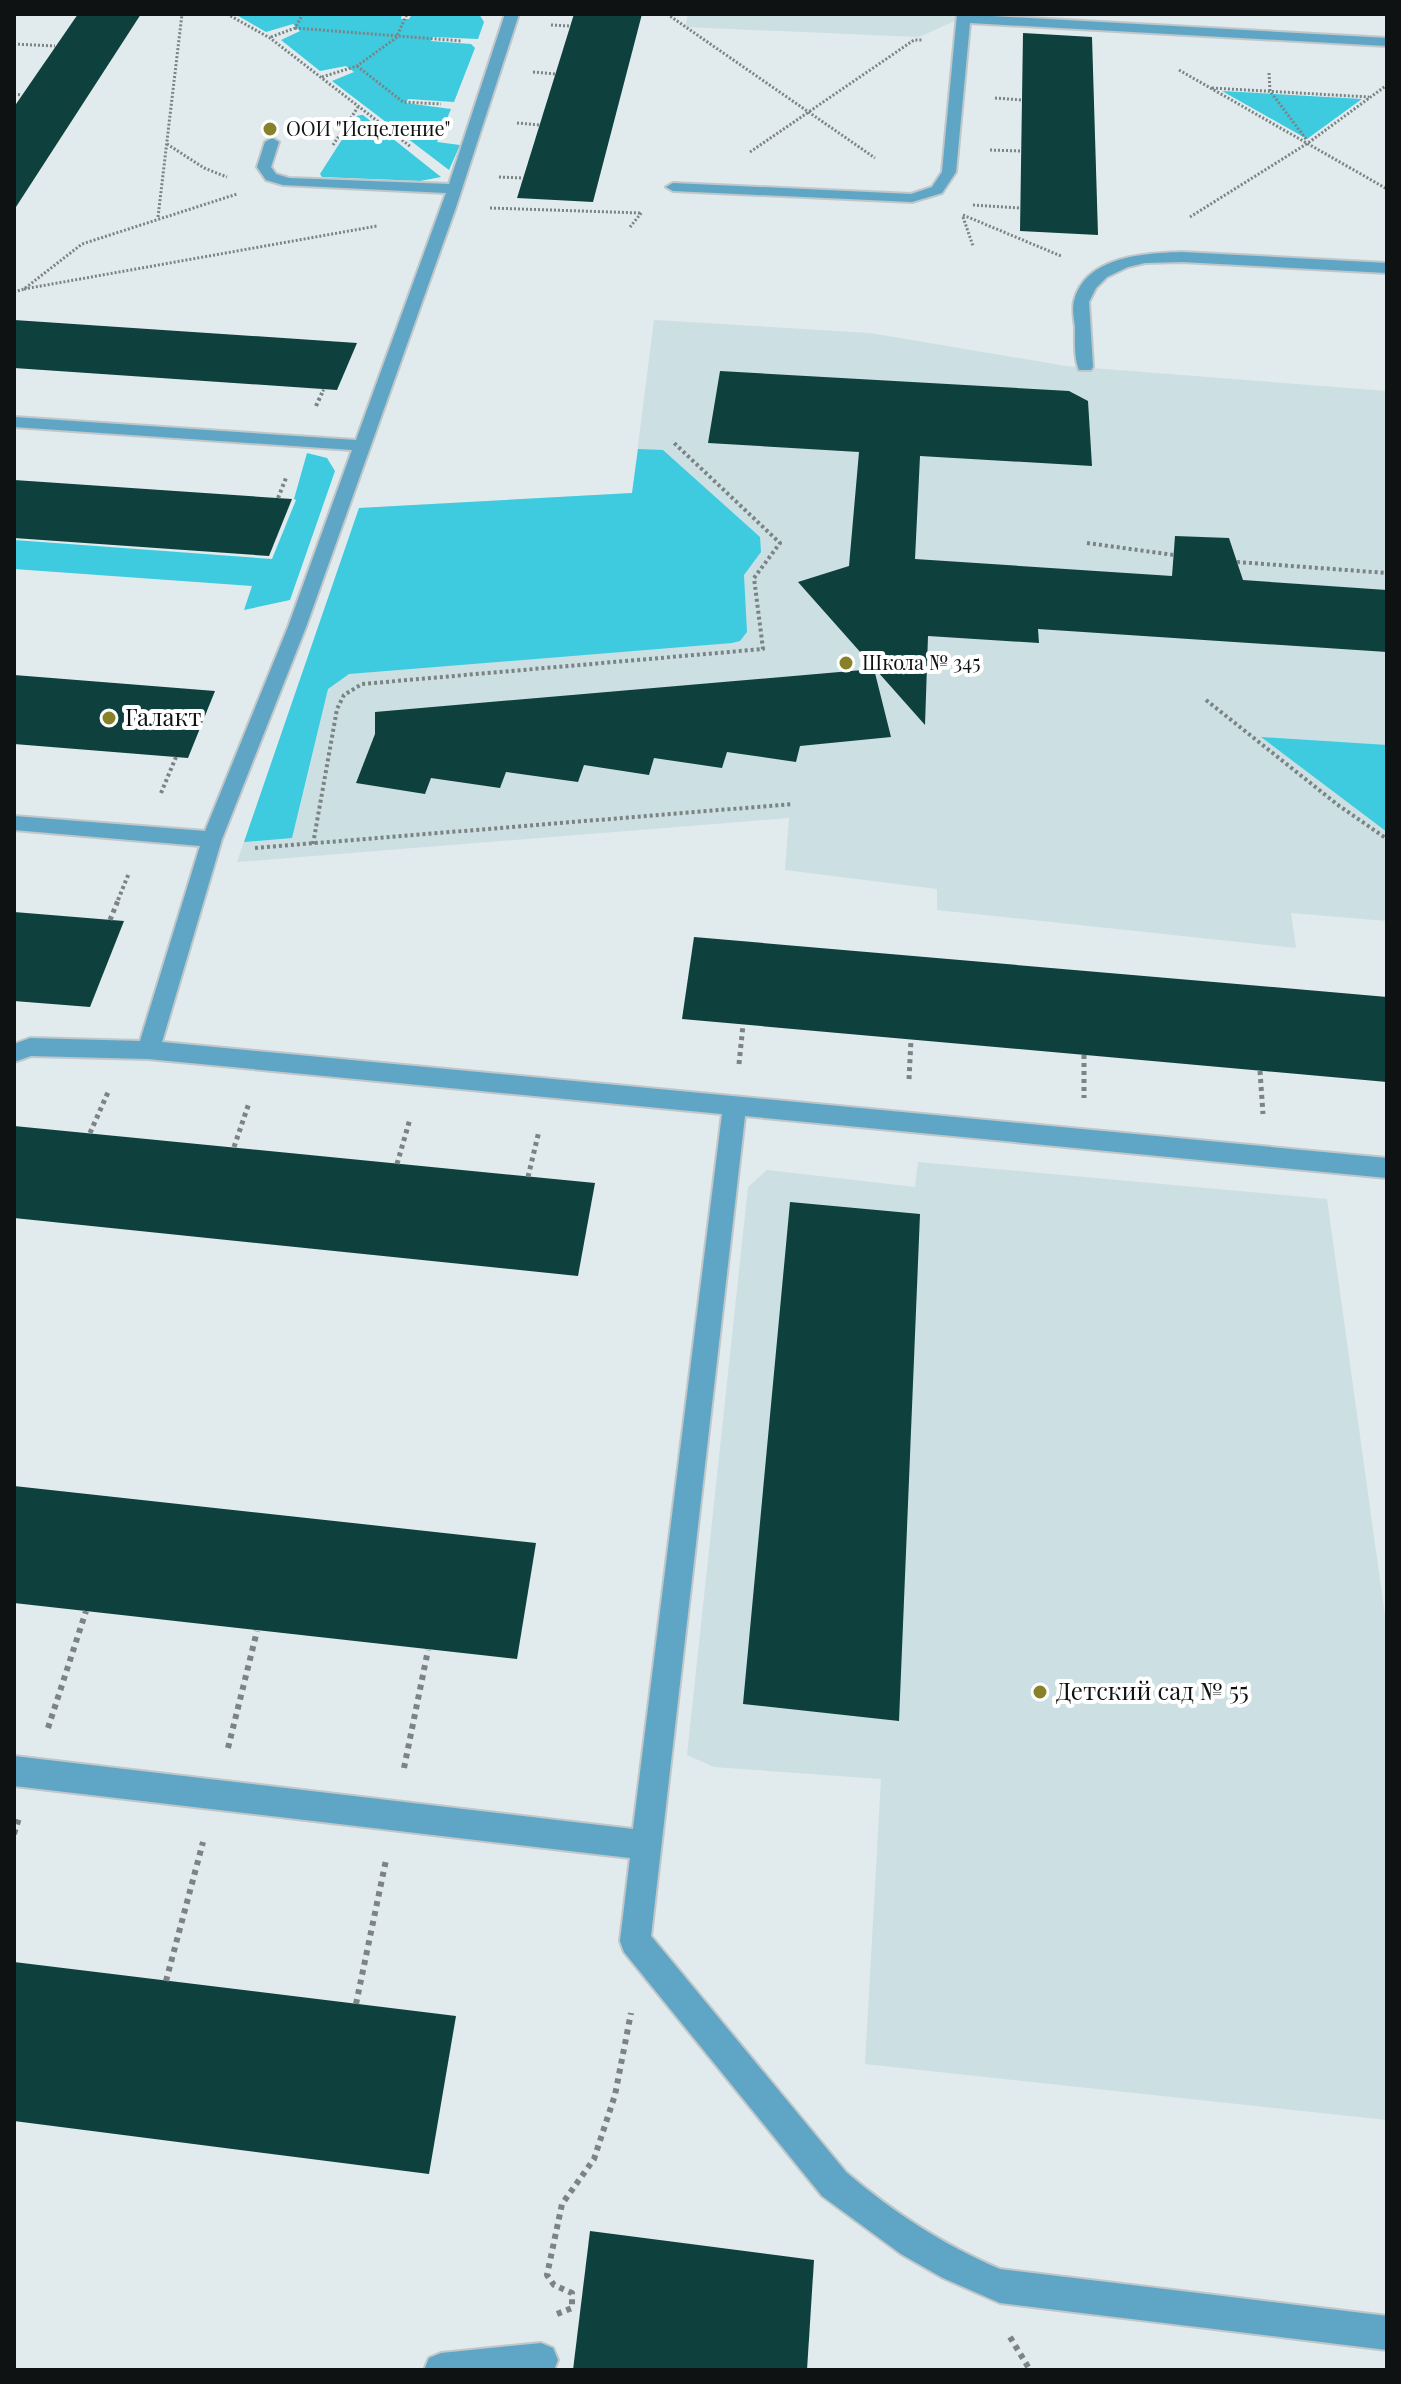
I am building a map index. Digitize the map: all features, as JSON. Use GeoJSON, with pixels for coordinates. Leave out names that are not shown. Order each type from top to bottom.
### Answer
{"type":"FeatureCollection","features":[{"type":"Feature","properties":{"kind":"lane"},"geometry":{"type":"LineString","coordinates":[[148,1050],[212,839],[297,627],[452,196],[512,14]]}},
{"type":"Feature","properties":{"kind":"lane"},"geometry":{"type":"LineString","coordinates":[[673,187],[912,198],[937,190],[949,172],[964,16],[1387,42]]}},
{"type":"Feature","properties":{"kind":"lane"},"geometry":{"type":"LineString","coordinates":[[272,142],[264,167],[271,177],[288,182],[452,196]]}},
{"type":"Feature","properties":{"kind":"lane"},"geometry":{"type":"LineString","coordinates":[[1085,367],[1081,302],[1089,286],[1102,274],[1144,258],[1387,268]]}},
{"type":"Feature","properties":{"kind":"lane"},"geometry":{"type":"LineString","coordinates":[[14,422],[362,446]]}},
{"type":"Feature","properties":{"kind":"lane"},"geometry":{"type":"LineString","coordinates":[[14,823],[212,839]]}},
{"type":"Feature","properties":{"kind":"lane"},"geometry":{"type":"LineString","coordinates":[[14,1053],[30,1047],[148,1050],[1387,1168]]}},
{"type":"Feature","properties":{"kind":"lane"},"geometry":{"type":"LineString","coordinates":[[734,1107],[635,1941],[834,2184],[869,2215],[959,2270],[1000,2286],[1387,2333]]}},
{"type":"Feature","properties":{"kind":"lane"},"geometry":{"type":"LineString","coordinates":[[14,1771],[645,1845]]}},
{"type":"Feature","properties":{"kind":"lane"},"geometry":{"type":"LineString","coordinates":[[441,2370],[541,2360]]}},
{"type":"Feature","properties":{"kind":"path"},"geometry":{"type":"LineString","coordinates":[[158,217],[182,14]]}},
{"type":"Feature","properties":{"kind":"path"},"geometry":{"type":"LineString","coordinates":[[227,14],[270,38],[444,174],[452,196]]}},
{"type":"Feature","properties":{"kind":"path"},"geometry":{"type":"LineString","coordinates":[[295,28],[303,14]]}},
{"type":"Feature","properties":{"kind":"path"},"geometry":{"type":"LineString","coordinates":[[321,78],[357,66],[396,38],[407,14]]}},
{"type":"Feature","properties":{"kind":"path"},"geometry":{"type":"LineString","coordinates":[[667,14],[811,111],[887,167],[937,190],[963,215],[1102,274]]}},
{"type":"Feature","properties":{"kind":"path"},"geometry":{"type":"LineString","coordinates":[[270,38],[295,28],[396,38],[503,43]]}},
{"type":"Feature","properties":{"kind":"path"},"geometry":{"type":"LineString","coordinates":[[1268,36],[1270,91],[1308,143]]}},
{"type":"Feature","properties":{"kind":"path"},"geometry":{"type":"LineString","coordinates":[[696,188],[914,40],[962,40]]}},
{"type":"Feature","properties":{"kind":"path"},"geometry":{"type":"LineString","coordinates":[[14,44],[55,46]]}},
{"type":"Feature","properties":{"kind":"path"},"geometry":{"type":"LineString","coordinates":[[1169,65],[1387,189]]}},
{"type":"Feature","properties":{"kind":"path"},"geometry":{"type":"LineString","coordinates":[[357,66],[403,102],[482,107]]}},
{"type":"Feature","properties":{"kind":"path"},"geometry":{"type":"LineString","coordinates":[[1144,258],[1147,245],[1308,143],[1387,85]]}},
{"type":"Feature","properties":{"kind":"path"},"geometry":{"type":"LineString","coordinates":[[1210,88],[1370,97]]}},
{"type":"Feature","properties":{"kind":"path"},"geometry":{"type":"LineString","coordinates":[[14,94],[22,95]]}},
{"type":"Feature","properties":{"kind":"path"},"geometry":{"type":"LineString","coordinates":[[167,144],[204,168],[255,187]]}},
{"type":"Feature","properties":{"kind":"path"},"geometry":{"type":"LineString","coordinates":[[24,289],[82,244],[255,187],[271,177]]}},
{"type":"Feature","properties":{"kind":"path"},"geometry":{"type":"LineString","coordinates":[[14,292],[523,178]]}},
{"type":"Feature","properties":{"kind":"path"},"geometry":{"type":"LineString","coordinates":[[452,196],[641,213]]}},
{"type":"Feature","properties":{"kind":"path"},"geometry":{"type":"LineString","coordinates":[[950,203],[1020,208]]}},
{"type":"Feature","properties":{"kind":"path"},"geometry":{"type":"LineString","coordinates":[[963,215],[973,246]]}},
{"type":"Feature","properties":{"kind":"path"},"geometry":{"type":"LineString","coordinates":[[318,400],[324,389]]}},
{"type":"Feature","properties":{"kind":"path"},"geometry":{"type":"LineString","coordinates":[[313,844],[337,709],[344,695],[362,684],[763,649],[754,578],[780,543],[672,441]]}},
{"type":"Feature","properties":{"kind":"path"},"geometry":{"type":"LineString","coordinates":[[278,498],[284,485]]}},
{"type":"Feature","properties":{"kind":"path"},"geometry":{"type":"LineString","coordinates":[[1087,543],[1174,555]]}},
{"type":"Feature","properties":{"kind":"path"},"geometry":{"type":"LineString","coordinates":[[1237,562],[1387,573]]}},
{"type":"Feature","properties":{"kind":"path"},"geometry":{"type":"LineString","coordinates":[[1206,700],[1338,805],[1387,839]]}},
{"type":"Feature","properties":{"kind":"path"},"geometry":{"type":"LineString","coordinates":[[171,770],[176,757]]}},
{"type":"Feature","properties":{"kind":"path"},"geometry":{"type":"LineString","coordinates":[[212,839],[241,849],[793,804]]}},
{"type":"Feature","properties":{"kind":"path"},"geometry":{"type":"LineString","coordinates":[[110,920],[116,905]]}},
{"type":"Feature","properties":{"kind":"path"},"geometry":{"type":"LineString","coordinates":[[541,2360],[547,2317],[572,2308],[572,2293],[554,2285],[547,2275],[562,2204],[594,2159],[615,2095],[632,2006],[635,1941]]}},
{"type":"Feature","properties":{"kind":"shaded area"},"geometry":{"type":"Polygon","coordinates":[[[235,14],[402,14],[401,19],[409,19],[412,14],[479,14],[484,22],[478,39],[433,37],[431,41],[471,44],[475,48],[454,102],[408,99],[406,103],[451,109],[437,142],[460,145],[449,170],[332,81],[354,72],[346,66],[320,71],[281,40],[300,31],[293,24],[266,32],[235,14]]]}},
{"type":"Feature","properties":{"kind":"shaded area"},"geometry":{"type":"Polygon","coordinates":[[[688,14],[957,14],[957,20],[919,37],[685,27],[688,14]]]}},
{"type":"Feature","properties":{"kind":"shaded area"},"geometry":{"type":"Polygon","coordinates":[[[1222,91],[1362,99],[1307,139],[1222,91]]]}},
{"type":"Feature","properties":{"kind":"shaded area"},"geometry":{"type":"Polygon","coordinates":[[[363,115],[441,177],[420,181],[322,177],[320,174],[357,116],[363,115]]]}},
{"type":"Feature","properties":{"kind":"shaded area","name":"Школа № 345"},"geometry":{"type":"Polygon","coordinates":[[[654,320],[870,333],[1066,366],[1387,391],[1387,921],[1291,913],[1296,948],[937,910],[937,889],[785,870],[789,818],[237,862],[359,508],[632,493],[654,320]]]}},
{"type":"Feature","properties":{"kind":"shaded area"},"geometry":{"type":"Polygon","coordinates":[[[638,449],[663,450],[760,537],[761,552],[744,575],[747,632],[740,641],[349,674],[328,689],[292,838],[244,842],[359,508],[632,493],[638,449]]]}},
{"type":"Feature","properties":{"kind":"shaded area"},"geometry":{"type":"Polygon","coordinates":[[[307,453],[327,458],[335,471],[290,600],[244,610],[252,586],[14,569],[14,540],[272,559],[296,500],[307,453]]]}},
{"type":"Feature","properties":{"kind":"shaded area"},"geometry":{"type":"Polygon","coordinates":[[[1261,737],[1387,745],[1387,832],[1261,737]]]}},
{"type":"Feature","properties":{"kind":"shaded area","name":"Детский сад № 55"},"geometry":{"type":"Polygon","coordinates":[[[918,1162],[1327,1199],[1387,1630],[1387,2120],[865,2064],[881,1779],[714,1767],[687,1755],[748,1187],[767,1170],[915,1187],[918,1162]]]}},
{"type":"Feature","properties":{"kind":"building"},"geometry":{"type":"Polygon","coordinates":[[[78,14],[141,14],[14,210],[14,107],[78,14]]]}},
{"type":"Feature","properties":{"kind":"building"},"geometry":{"type":"Polygon","coordinates":[[[574,14],[642,14],[593,202],[517,198],[574,14]]]}},
{"type":"Feature","properties":{"kind":"building"},"geometry":{"type":"Polygon","coordinates":[[[1023,33],[1092,37],[1098,235],[1020,231],[1023,33]]]}},
{"type":"Feature","properties":{"kind":"building"},"geometry":{"type":"Polygon","coordinates":[[[14,320],[357,343],[337,390],[14,368],[14,320]]]}},
{"type":"Feature","properties":{"kind":"building"},"geometry":{"type":"Polygon","coordinates":[[[720,371],[1069,391],[1088,401],[1092,466],[920,456],[915,559],[1172,576],[1175,536],[1229,538],[1243,580],[1387,590],[1387,652],[1038,629],[1039,643],[928,636],[925,725],[798,582],[849,566],[859,452],[708,443],[720,371]]]}},
{"type":"Feature","properties":{"kind":"building"},"geometry":{"type":"Polygon","coordinates":[[[14,480],[292,499],[269,556],[14,538],[14,480]]]}},
{"type":"Feature","properties":{"kind":"building"},"geometry":{"type":"Polygon","coordinates":[[[874,669],[891,737],[800,746],[796,762],[727,752],[722,768],[654,758],[649,775],[584,765],[578,782],[506,772],[500,788],[431,778],[425,794],[356,783],[375,734],[375,712],[874,669]]]}},
{"type":"Feature","properties":{"kind":"building","name":"Галакт"},"geometry":{"type":"Polygon","coordinates":[[[14,675],[215,691],[188,758],[14,744],[14,675]]]}},
{"type":"Feature","properties":{"kind":"building"},"geometry":{"type":"Polygon","coordinates":[[[14,912],[124,921],[90,1007],[14,1001],[14,912]]]}},
{"type":"Feature","properties":{"kind":"building"},"geometry":{"type":"Polygon","coordinates":[[[694,937],[1387,997],[1387,1082],[682,1019],[694,937]]]}},
{"type":"Feature","properties":{"kind":"building"},"geometry":{"type":"Polygon","coordinates":[[[14,1126],[595,1183],[578,1276],[14,1218],[14,1126]]]}},
{"type":"Feature","properties":{"kind":"building"},"geometry":{"type":"Polygon","coordinates":[[[790,1202],[920,1214],[899,1721],[743,1704],[790,1202]]]}},
{"type":"Feature","properties":{"kind":"building"},"geometry":{"type":"Polygon","coordinates":[[[14,1486],[536,1543],[517,1659],[14,1603],[14,1486]]]}},
{"type":"Feature","properties":{"kind":"building"},"geometry":{"type":"Polygon","coordinates":[[[14,1962],[456,2016],[429,2174],[14,2121],[14,1962]]]}},
{"type":"Feature","properties":{"kind":"building"},"geometry":{"type":"Polygon","coordinates":[[[590,2231],[814,2260],[807,2370],[573,2370],[590,2231]]]}},
{"type":"Feature","properties":{"kind":"place","name":"ООИ \"Исцеление\""},"geometry":{"type":"Point","coordinates":[270,129]}},
{"type":"Feature","properties":{"kind":"place","name":"Школа № 345"},"geometry":{"type":"Point","coordinates":[846,663]}},
{"type":"Feature","properties":{"kind":"place","name":"Галакт"},"geometry":{"type":"Point","coordinates":[109,718]}},
{"type":"Feature","properties":{"kind":"place","name":"Детский сад № 55"},"geometry":{"type":"Point","coordinates":[1040,1692]}}]}
